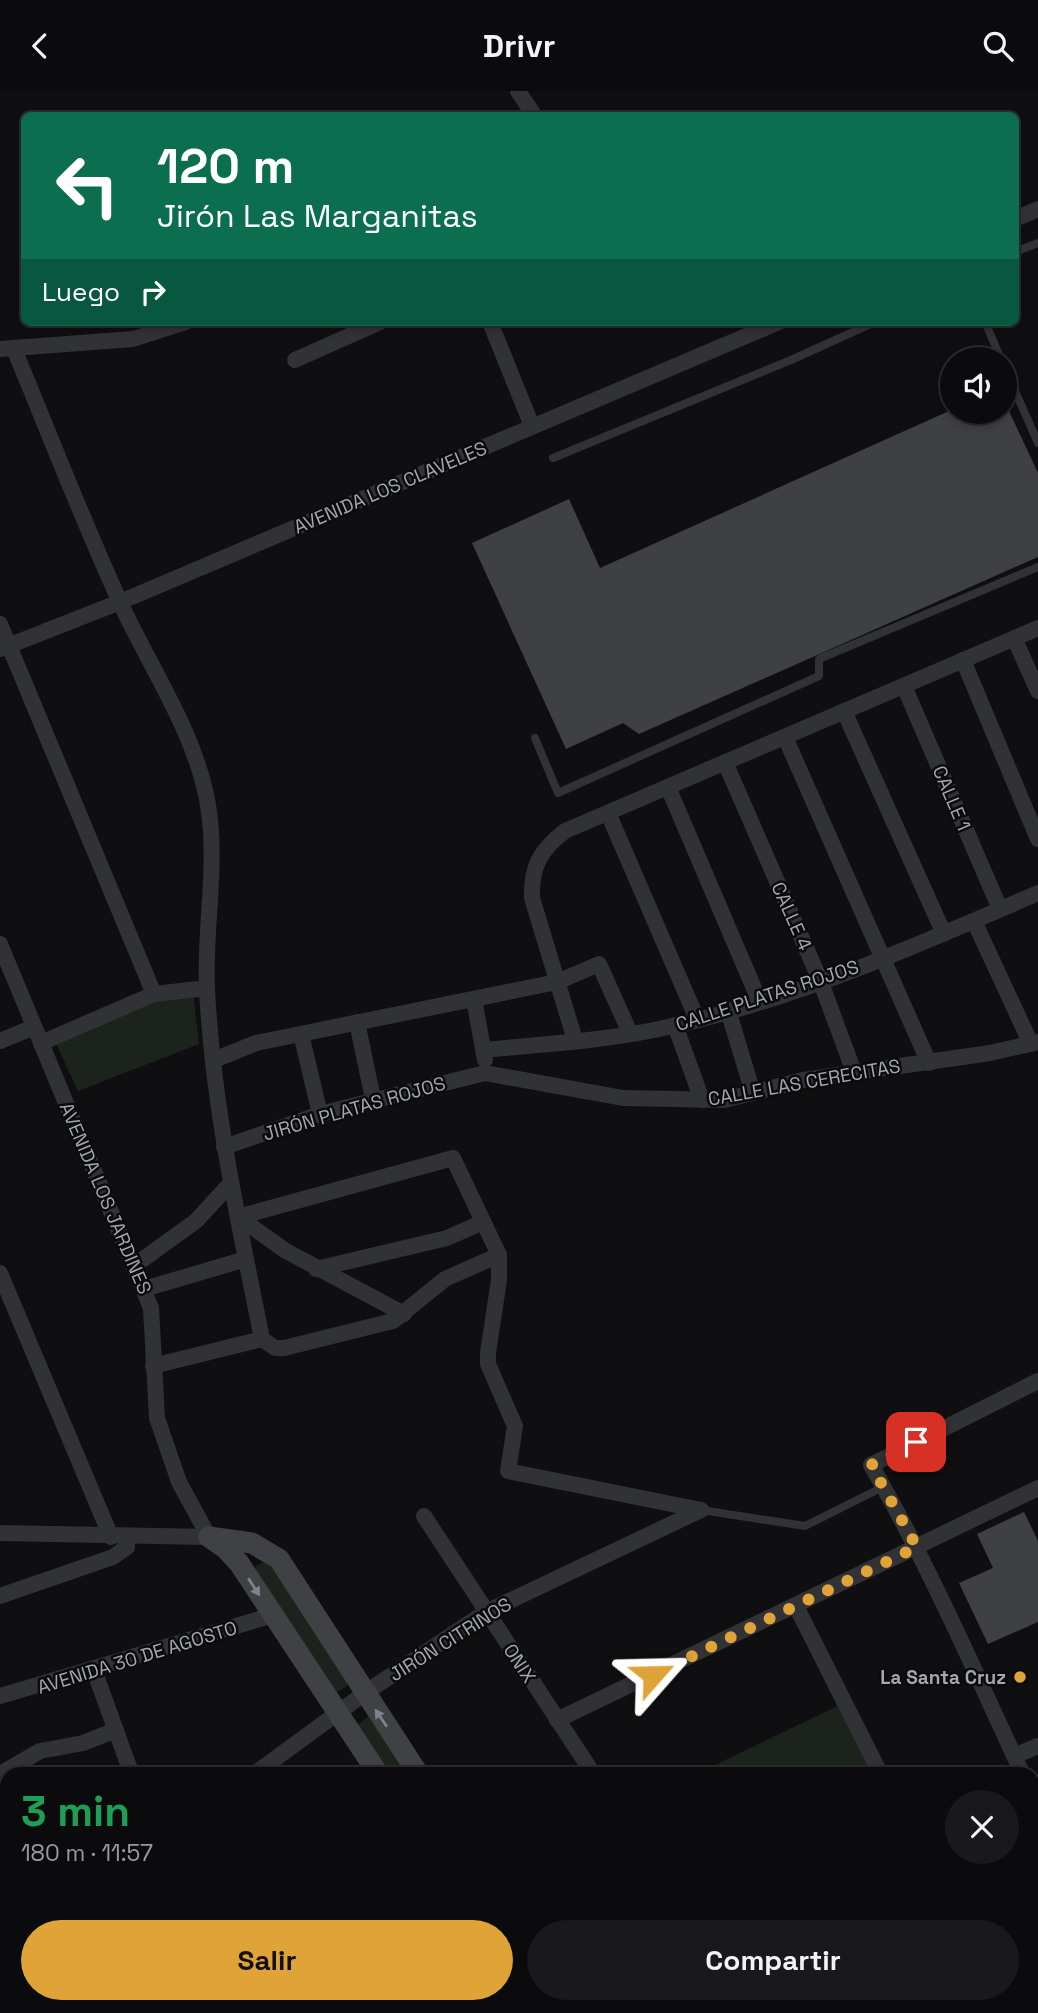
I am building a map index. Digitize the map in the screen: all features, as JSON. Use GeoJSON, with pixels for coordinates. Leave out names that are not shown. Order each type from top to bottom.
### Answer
{"type":"FeatureCollection","features":[{"type":"Feature","properties":{"kind":"street"},"geometry":{"type":"LineString","coordinates":[[518,91],[532,112]]}},
{"type":"Feature","properties":{"kind":"street"},"geometry":{"type":"LineString","coordinates":[[1019,217],[1038,209]]}},
{"type":"Feature","properties":{"kind":"street"},"geometry":{"type":"LineString","coordinates":[[173,326],[133,338],[7,349],[120,602],[195,754],[208,805],[212,855],[207,988],[214,1061],[230,1184],[262,1339],[275,1348],[284,1348],[393,1321],[445,1279],[499,1255]]}},
{"type":"Feature","properties":{"kind":"street"},"geometry":{"type":"LineString","coordinates":[[295,360],[371,326]]}},
{"type":"Feature","properties":{"kind":"street"},"geometry":{"type":"LineString","coordinates":[[492,326],[532,426]]}},
{"type":"Feature","properties":{"kind":"street","name":"AVENIDA LOS CLAVELES"},"geometry":{"type":"LineString","coordinates":[[5,647],[120,602],[770,326]]}},
{"type":"Feature","properties":{"kind":"street"},"geometry":{"type":"LineString","coordinates":[[0,624],[5,647],[153,994]]}},
{"type":"Feature","properties":{"kind":"street"},"geometry":{"type":"LineString","coordinates":[[575,1041],[532,898],[532,878],[537,859],[549,843],[565,831],[1038,628]]}},
{"type":"Feature","properties":{"kind":"street"},"geometry":{"type":"LineString","coordinates":[[1014,638],[1038,691]]}},
{"type":"Feature","properties":{"kind":"street"},"geometry":{"type":"LineString","coordinates":[[963,660],[1038,839]]}},
{"type":"Feature","properties":{"kind":"street","name":"CALLE 1"},"geometry":{"type":"LineString","coordinates":[[904,686],[1000,909]]}},
{"type":"Feature","properties":{"kind":"street"},"geometry":{"type":"LineString","coordinates":[[844,711],[944,934]]}},
{"type":"Feature","properties":{"kind":"street"},"geometry":{"type":"LineString","coordinates":[[785,737],[929,1063]]}},
{"type":"Feature","properties":{"kind":"street","name":"CALLE 4"},"geometry":{"type":"LineString","coordinates":[[725,762],[820,980],[854,1072]]}},
{"type":"Feature","properties":{"kind":"street"},"geometry":{"type":"LineString","coordinates":[[668,787],[759,1000]]}},
{"type":"Feature","properties":{"kind":"street"},"geometry":{"type":"LineString","coordinates":[[608,813],[697,1019]]}},
{"type":"Feature","properties":{"kind":"street","name":"CALLE PLATAS ROJOS"},"geometry":{"type":"LineString","coordinates":[[485,1050],[630,1033],[697,1019],[882,958],[1038,893]]}},
{"type":"Feature","properties":{"kind":"street"},"geometry":{"type":"LineString","coordinates":[[974,921],[1034,1043]]}},
{"type":"Feature","properties":{"kind":"street","name":"AVENIDA LOS JARDINES"},"geometry":{"type":"LineString","coordinates":[[0,944],[151,1308],[153,1392],[165,1448],[178,1482],[209,1537]]}},
{"type":"Feature","properties":{"kind":"street"},"geometry":{"type":"LineString","coordinates":[[214,1061],[256,1043],[558,982],[599,964],[630,1033]]}},
{"type":"Feature","properties":{"kind":"street"},"geometry":{"type":"LineString","coordinates":[[41,1043],[153,994],[207,988]]}},
{"type":"Feature","properties":{"kind":"street"},"geometry":{"type":"LineString","coordinates":[[474,999],[485,1050],[485,1073]]}},
{"type":"Feature","properties":{"kind":"street"},"geometry":{"type":"LineString","coordinates":[[728,1010],[753,1093]]}},
{"type":"Feature","properties":{"kind":"street"},"geometry":{"type":"LineString","coordinates":[[357,1022],[373,1099]]}},
{"type":"Feature","properties":{"kind":"street"},"geometry":{"type":"LineString","coordinates":[[675,1025],[702,1100]]}},
{"type":"Feature","properties":{"kind":"street"},"geometry":{"type":"LineString","coordinates":[[0,1041],[34,1027]]}},
{"type":"Feature","properties":{"kind":"street"},"geometry":{"type":"LineString","coordinates":[[301,1034],[320,1114]]}},
{"type":"Feature","properties":{"kind":"street","name":"CALLE LAS CERECITAS"},"geometry":{"type":"LineString","coordinates":[[485,1073],[623,1098],[724,1100],[779,1085],[929,1063],[1034,1043]]}},
{"type":"Feature","properties":{"kind":"street","name":"JIRÓN PLATAS ROJOS"},"geometry":{"type":"LineString","coordinates":[[224,1147],[320,1114],[485,1073]]}},
{"type":"Feature","properties":{"kind":"street"},"geometry":{"type":"LineString","coordinates":[[238,1217],[453,1158],[499,1255],[499,1280],[488,1364],[515,1426],[508,1471],[701,1510]]}},
{"type":"Feature","properties":{"kind":"street"},"geometry":{"type":"LineString","coordinates":[[135,1265],[196,1221],[230,1184]]}},
{"type":"Feature","properties":{"kind":"street"},"geometry":{"type":"LineString","coordinates":[[238,1217],[316,1269],[404,1314]]}},
{"type":"Feature","properties":{"kind":"street"},"geometry":{"type":"LineString","coordinates":[[316,1269],[447,1238],[483,1222]]}},
{"type":"Feature","properties":{"kind":"street"},"geometry":{"type":"LineString","coordinates":[[144,1289],[246,1259]]}},
{"type":"Feature","properties":{"kind":"street"},"geometry":{"type":"LineString","coordinates":[[0,1596],[113,1557],[127,1547],[119,1537],[2,1282]]}},
{"type":"Feature","properties":{"kind":"street"},"geometry":{"type":"LineString","coordinates":[[153,1366],[262,1339]]}},
{"type":"Feature","properties":{"kind":"street"},"geometry":{"type":"LineString","coordinates":[[1019,1767],[960,1633],[917,1547],[871,1465],[1034,1383],[1038,1400]]}},
{"type":"Feature","properties":{"kind":"street"},"geometry":{"type":"LineString","coordinates":[[558,1720],[1038,1487]]}},
{"type":"Feature","properties":{"kind":"street","name":"JIRÓN CITRINOS"},"geometry":{"type":"LineString","coordinates":[[264,1767],[365,1693],[486,1612],[701,1510]]}},
{"type":"Feature","properties":{"kind":"street","name":"ONIX"},"geometry":{"type":"LineString","coordinates":[[424,1516],[589,1767]]}},
{"type":"Feature","properties":{"kind":"street"},"geometry":{"type":"LineString","coordinates":[[1,1530],[119,1537],[209,1537],[252,1543],[279,1559],[414,1767]]}},
{"type":"Feature","properties":{"kind":"street"},"geometry":{"type":"LineString","coordinates":[[209,1537],[239,1563],[374,1767]]}},
{"type":"Feature","properties":{"kind":"street"},"geometry":{"type":"LineString","coordinates":[[796,1606],[877,1767]]}},
{"type":"Feature","properties":{"kind":"street","name":"AVENIDA 30 DE AGOSTO"},"geometry":{"type":"LineString","coordinates":[[0,1696],[273,1615]]}},
{"type":"Feature","properties":{"kind":"street"},"geometry":{"type":"LineString","coordinates":[[94,1670],[129,1767]]}},
{"type":"Feature","properties":{"kind":"street"},"geometry":{"type":"LineString","coordinates":[[12,1767],[40,1751],[83,1743],[116,1730]]}},
{"type":"Feature","properties":{"kind":"street"},"geometry":{"type":"LineString","coordinates":[[1014,1756],[1038,1746]]}},
{"type":"Feature","properties":{"kind":"lane"},"geometry":{"type":"LineString","coordinates":[[1019,250],[1038,243]]}},
{"type":"Feature","properties":{"kind":"lane"},"geometry":{"type":"LineString","coordinates":[[553,458],[791,360],[866,326]]}},
{"type":"Feature","properties":{"kind":"lane"},"geometry":{"type":"LineString","coordinates":[[987,326],[996,347]]}},
{"type":"Feature","properties":{"kind":"lane"},"geometry":{"type":"LineString","coordinates":[[1017,395],[1038,443]]}},
{"type":"Feature","properties":{"kind":"lane"},"geometry":{"type":"LineString","coordinates":[[535,738],[558,793],[819,676],[819,659],[1038,567]]}},
{"type":"Feature","properties":{"kind":"lane"},"geometry":{"type":"LineString","coordinates":[[701,1510],[805,1526],[883,1487]]}},
{"type":"Feature","properties":{"kind":"shaded area"},"geometry":{"type":"Polygon","coordinates":[[[193,992],[199,1044],[78,1091],[55,1041],[157,997],[193,992]]]}},
{"type":"Feature","properties":{"kind":"shaded area"},"geometry":{"type":"Polygon","coordinates":[[[265,1561],[273,1565],[347,1680],[347,1686],[337,1692],[331,1690],[254,1572],[256,1566],[265,1561]]]}},
{"type":"Feature","properties":{"kind":"shaded area"},"geometry":{"type":"Polygon","coordinates":[[[846,1702],[876,1767],[711,1767],[846,1702]]]}},
{"type":"Feature","properties":{"kind":"shaded area"},"geometry":{"type":"Polygon","coordinates":[[[369,1716],[406,1767],[381,1767],[355,1727],[369,1716]]]}},
{"type":"Feature","properties":{"kind":"building"},"geometry":{"type":"Polygon","coordinates":[[[940,415],[940,424],[1015,424],[1038,473],[1038,557],[639,734],[623,723],[566,749],[472,543],[569,499],[600,568],[940,415]]]}},
{"type":"Feature","properties":{"kind":"building"},"geometry":{"type":"Polygon","coordinates":[[[1024,1512],[1038,1541],[1038,1622],[988,1644],[959,1583],[993,1568],[977,1534],[1024,1512]]]}},
{"type":"Feature","properties":{"kind":"place","name":"La Santa Cruz"},"geometry":{"type":"Point","coordinates":[1020,1677]}},
{"type":"Feature","properties":{"kind":"route"},"geometry":{"type":"LineString","coordinates":[[653,1675],[917,1547],[871,1465],[916,1442]]}}]}
